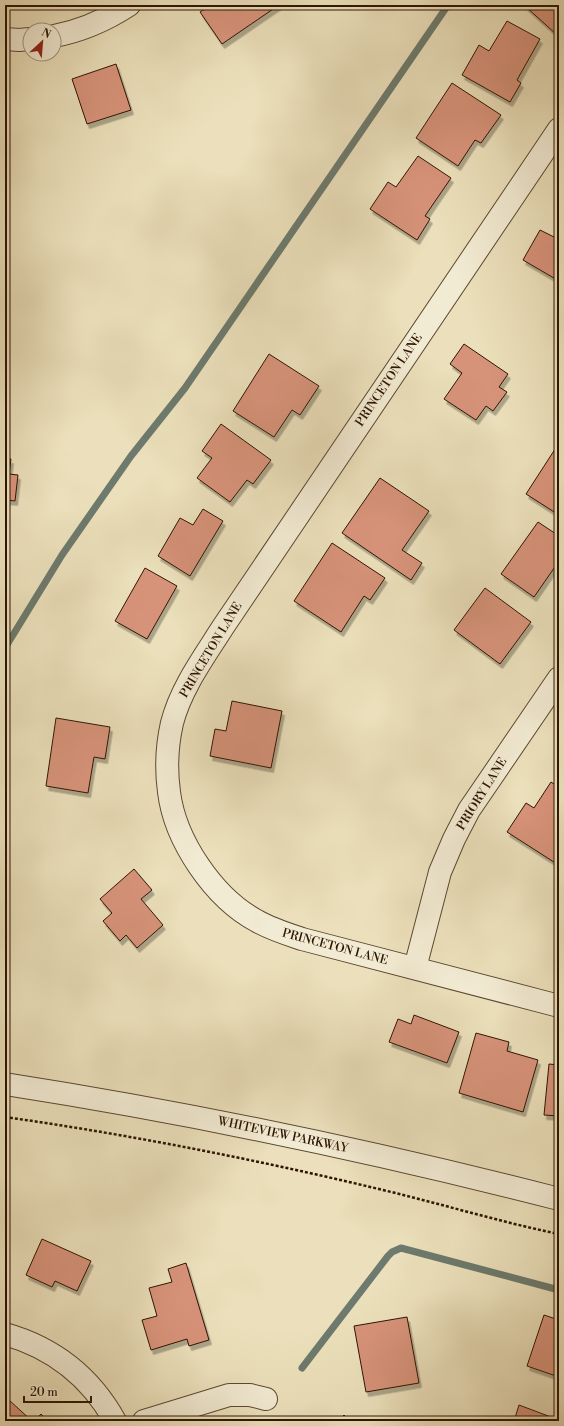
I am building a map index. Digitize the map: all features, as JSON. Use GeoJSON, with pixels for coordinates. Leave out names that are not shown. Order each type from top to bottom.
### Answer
{"type":"FeatureCollection","features":[{"type":"Feature","properties":{"kind":"street"},"geometry":{"type":"LineString","coordinates":[[62,34],[97,23],[129,5]]}},
{"type":"Feature","properties":{"kind":"street"},"geometry":{"type":"LineString","coordinates":[[5,39],[22,40]]}},
{"type":"Feature","properties":{"kind":"street","name":"PRINCETON LANE"},"geometry":{"type":"LineString","coordinates":[[559,129],[223,627],[184,691],[174,717],[169,741],[167,764],[169,793],[173,811],[187,844],[208,878],[234,904],[256,921],[302,939],[559,1006]]}},
{"type":"Feature","properties":{"kind":"street","name":"PRIORY LANE"},"geometry":{"type":"LineString","coordinates":[[415,968],[440,872],[454,839],[469,810],[559,678]]}},
{"type":"Feature","properties":{"kind":"street","name":"WHITEVIEW PARKWAY"},"geometry":{"type":"LineString","coordinates":[[5,1084],[227,1123],[414,1163],[559,1199]]}},
{"type":"Feature","properties":{"kind":"street"},"geometry":{"type":"LineString","coordinates":[[5,1334],[40,1347],[69,1365],[93,1388],[115,1421]]}},
{"type":"Feature","properties":{"kind":"street"},"geometry":{"type":"LineString","coordinates":[[144,1421],[229,1395],[250,1395],[266,1398]]}},
{"type":"Feature","properties":{"kind":"path"},"geometry":{"type":"LineString","coordinates":[[5,1117],[142,1140],[247,1160],[384,1190],[559,1234]]}},
{"type":"Feature","properties":{"kind":"building"},"geometry":{"type":"Polygon","coordinates":[[[211,5],[279,5],[222,44],[200,12],[211,5]]]}},
{"type":"Feature","properties":{"kind":"building"},"geometry":{"type":"Polygon","coordinates":[[[559,5],[559,31],[556,34],[525,6],[559,5]]]}},
{"type":"Feature","properties":{"kind":"building"},"geometry":{"type":"Polygon","coordinates":[[[507,21],[540,39],[517,80],[521,83],[510,102],[462,75],[479,45],[489,51],[507,21]]]}},
{"type":"Feature","properties":{"kind":"building"},"geometry":{"type":"Polygon","coordinates":[[[116,64],[131,110],[87,124],[72,79],[116,64]]]}},
{"type":"Feature","properties":{"kind":"building"},"geometry":{"type":"Polygon","coordinates":[[[452,83],[501,115],[481,143],[475,140],[458,166],[416,138],[452,83]]]}},
{"type":"Feature","properties":{"kind":"building"},"geometry":{"type":"Polygon","coordinates":[[[418,156],[451,178],[425,216],[430,219],[417,240],[370,209],[388,182],[396,187],[418,156]]]}},
{"type":"Feature","properties":{"kind":"building"},"geometry":{"type":"Polygon","coordinates":[[[559,229],[559,281],[523,260],[540,230],[554,237],[559,229]]]}},
{"type":"Feature","properties":{"kind":"building"},"geometry":{"type":"Polygon","coordinates":[[[464,344],[508,374],[499,387],[507,392],[493,411],[486,406],[476,420],[444,399],[462,373],[450,364],[464,344]]]}},
{"type":"Feature","properties":{"kind":"building"},"geometry":{"type":"Polygon","coordinates":[[[269,354],[319,386],[300,415],[292,410],[274,437],[233,411],[269,354]]]}},
{"type":"Feature","properties":{"kind":"building"},"geometry":{"type":"Polygon","coordinates":[[[221,424],[271,460],[253,484],[247,480],[230,502],[197,478],[212,458],[202,451],[221,424]]]}},
{"type":"Feature","properties":{"kind":"building"},"geometry":{"type":"Polygon","coordinates":[[[559,443],[559,515],[526,494],[559,443]]]}},
{"type":"Feature","properties":{"kind":"building"},"geometry":{"type":"Polygon","coordinates":[[[5,459],[11,459],[9,474],[18,475],[15,501],[7,500],[5,522],[5,459]]]}},
{"type":"Feature","properties":{"kind":"building"},"geometry":{"type":"Polygon","coordinates":[[[380,478],[429,511],[402,550],[422,563],[411,580],[342,533],[380,478]]]}},
{"type":"Feature","properties":{"kind":"building"},"geometry":{"type":"Polygon","coordinates":[[[203,509],[223,521],[190,576],[158,556],[180,518],[193,525],[203,509]]]}},
{"type":"Feature","properties":{"kind":"building"},"geometry":{"type":"Polygon","coordinates":[[[538,522],[559,536],[559,561],[534,597],[501,574],[538,522]]]}},
{"type":"Feature","properties":{"kind":"building"},"geometry":{"type":"Polygon","coordinates":[[[332,543],[385,578],[370,600],[364,596],[341,632],[294,601],[332,543]]]}},
{"type":"Feature","properties":{"kind":"building"},"geometry":{"type":"Polygon","coordinates":[[[145,568],[177,586],[147,639],[115,621],[145,568]]]}},
{"type":"Feature","properties":{"kind":"building"},"geometry":{"type":"Polygon","coordinates":[[[485,588],[531,622],[500,664],[454,630],[485,588]]]}},
{"type":"Feature","properties":{"kind":"building"},"geometry":{"type":"Polygon","coordinates":[[[232,701],[282,711],[271,768],[210,756],[215,729],[226,731],[232,701]]]}},
{"type":"Feature","properties":{"kind":"building"},"geometry":{"type":"Polygon","coordinates":[[[56,718],[110,727],[105,759],[94,757],[88,793],[46,786],[56,718]]]}},
{"type":"Feature","properties":{"kind":"building"},"geometry":{"type":"Polygon","coordinates":[[[551,782],[559,787],[559,861],[557,864],[507,832],[526,803],[534,808],[551,782]]]}},
{"type":"Feature","properties":{"kind":"building"},"geometry":{"type":"Polygon","coordinates":[[[134,869],[152,890],[141,899],[163,925],[137,948],[126,935],[120,941],[103,921],[112,913],[100,899],[134,869]]]}},
{"type":"Feature","properties":{"kind":"building"},"geometry":{"type":"Polygon","coordinates":[[[414,1015],[459,1032],[447,1063],[389,1042],[398,1019],[411,1024],[414,1015]]]}},
{"type":"Feature","properties":{"kind":"building"},"geometry":{"type":"Polygon","coordinates":[[[476,1033],[509,1042],[507,1051],[538,1060],[523,1112],[459,1093],[476,1033]]]}},
{"type":"Feature","properties":{"kind":"building"},"geometry":{"type":"Polygon","coordinates":[[[549,1064],[559,1065],[559,1116],[544,1115],[549,1064]]]}},
{"type":"Feature","properties":{"kind":"building"},"geometry":{"type":"Polygon","coordinates":[[[42,1239],[91,1261],[77,1291],[55,1281],[52,1287],[26,1275],[42,1239]]]}},
{"type":"Feature","properties":{"kind":"building"},"geometry":{"type":"Polygon","coordinates":[[[186,1263],[209,1340],[189,1346],[187,1339],[151,1350],[142,1320],[157,1316],[149,1288],[172,1282],[168,1269],[186,1263]]]}},
{"type":"Feature","properties":{"kind":"building"},"geometry":{"type":"Polygon","coordinates":[[[544,1315],[559,1320],[559,1377],[527,1366],[544,1315]]]}},
{"type":"Feature","properties":{"kind":"building"},"geometry":{"type":"Polygon","coordinates":[[[407,1317],[419,1383],[366,1392],[354,1326],[407,1317]]]}},
{"type":"Feature","properties":{"kind":"building"},"geometry":{"type":"Polygon","coordinates":[[[9,1400],[32,1421],[5,1421],[5,1404],[9,1400]]]}},
{"type":"Feature","properties":{"kind":"building"},"geometry":{"type":"Polygon","coordinates":[[[519,1405],[559,1420],[559,1421],[514,1421],[519,1405]]]}},
{"type":"Feature","properties":{"kind":"building"},"geometry":{"type":"Polygon","coordinates":[[[41,1414],[48,1421],[34,1421],[41,1414]]]}},
{"type":"Feature","properties":{"kind":"building"},"geometry":{"type":"Polygon","coordinates":[[[344,1415],[350,1421],[338,1421],[344,1415]]]}},
{"type":"Feature","properties":{"kind":"waterway"},"geometry":{"type":"LineString","coordinates":[[5,648],[62,555],[131,456],[185,388],[448,5]]}},
{"type":"Feature","properties":{"kind":"waterway"},"geometry":{"type":"LineString","coordinates":[[302,1368],[388,1256],[392,1252],[401,1248],[559,1290]]}}]}
